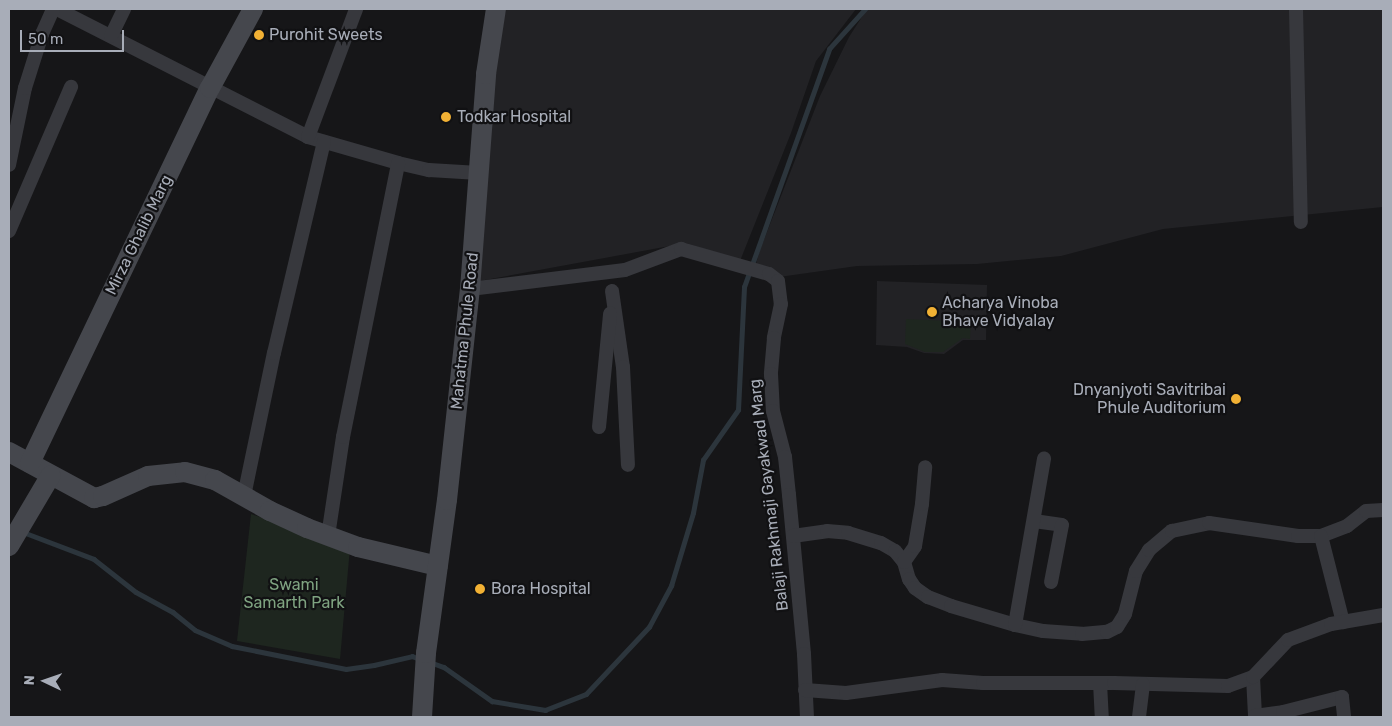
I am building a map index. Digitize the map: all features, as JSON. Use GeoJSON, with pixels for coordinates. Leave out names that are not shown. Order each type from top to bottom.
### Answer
{"type":"FeatureCollection","features":[{"type":"Feature","properties":{"kind":"street"},"geometry":{"type":"LineString","coordinates":[[9,165],[25,88],[42,34],[53,9]]}},
{"type":"Feature","properties":{"kind":"street"},"geometry":{"type":"LineString","coordinates":[[57,9],[308,137],[398,164],[429,170],[478,173]]}},
{"type":"Feature","properties":{"kind":"street"},"geometry":{"type":"LineString","coordinates":[[111,36],[124,9]]}},
{"type":"Feature","properties":{"kind":"street","name":"Mirza Ghalib Marg"},"geometry":{"type":"LineString","coordinates":[[30,463],[210,88],[253,9]]}},
{"type":"Feature","properties":{"kind":"street"},"geometry":{"type":"LineString","coordinates":[[308,137],[356,9]]}},
{"type":"Feature","properties":{"kind":"street","name":"Mahatma Phule Road"},"geometry":{"type":"LineString","coordinates":[[422,717],[426,653],[470,289],[486,74],[496,9]]}},
{"type":"Feature","properties":{"kind":"street"},"geometry":{"type":"LineString","coordinates":[[1296,9],[1301,222]]}},
{"type":"Feature","properties":{"kind":"street"},"geometry":{"type":"LineString","coordinates":[[9,232],[14,204],[71,87]]}},
{"type":"Feature","properties":{"kind":"street"},"geometry":{"type":"LineString","coordinates":[[244,496],[274,353],[324,142]]}},
{"type":"Feature","properties":{"kind":"street"},"geometry":{"type":"LineString","coordinates":[[328,536],[343,437],[398,164]]}},
{"type":"Feature","properties":{"kind":"street","name":"Balaji Rakhmaji Gayakwad Marg"},"geometry":{"type":"LineString","coordinates":[[614,271],[625,270],[681,249],[769,274],[778,281],[781,292],[771,374],[773,411],[785,457],[804,654],[806,717]]}},
{"type":"Feature","properties":{"kind":"street"},"geometry":{"type":"LineString","coordinates":[[470,289],[614,271],[599,427]]}},
{"type":"Feature","properties":{"kind":"street"},"geometry":{"type":"LineString","coordinates":[[612,291],[624,367],[628,465]]}},
{"type":"Feature","properties":{"kind":"street"},"geometry":{"type":"LineString","coordinates":[[9,452],[94,498],[103,496],[148,476],[185,472],[215,480],[270,511],[328,536],[358,547],[438,566]]}},
{"type":"Feature","properties":{"kind":"street"},"geometry":{"type":"LineString","coordinates":[[1015,625],[1044,459]]}},
{"type":"Feature","properties":{"kind":"street"},"geometry":{"type":"LineString","coordinates":[[904,562],[915,546],[922,504],[925,467]]}},
{"type":"Feature","properties":{"kind":"street"},"geometry":{"type":"LineString","coordinates":[[14,537],[51,475]]}},
{"type":"Feature","properties":{"kind":"street"},"geometry":{"type":"LineString","coordinates":[[793,536],[827,531],[848,533],[881,543],[895,551],[904,562],[909,579],[915,588],[928,597],[951,606],[1015,625],[1043,631],[1082,634],[1107,632],[1117,627],[1125,614],[1136,571],[1149,550],[1172,531],[1209,523],[1298,536],[1321,536],[1347,526],[1366,511],[1383,510]]}},
{"type":"Feature","properties":{"kind":"street"},"geometry":{"type":"LineString","coordinates":[[1034,521],[1062,525],[1051,582]]}},
{"type":"Feature","properties":{"kind":"street"},"geometry":{"type":"LineString","coordinates":[[1321,536],[1343,622]]}},
{"type":"Feature","properties":{"kind":"street"},"geometry":{"type":"LineString","coordinates":[[804,690],[846,694],[942,680],[982,683],[1228,686],[1252,676],[1288,640],[1311,630],[1383,615]]}},
{"type":"Feature","properties":{"kind":"street"},"geometry":{"type":"LineString","coordinates":[[1252,676],[1255,716],[1283,712],[1342,697],[1344,717]]}},
{"type":"Feature","properties":{"kind":"street"},"geometry":{"type":"LineString","coordinates":[[1100,683],[1102,717]]}},
{"type":"Feature","properties":{"kind":"street"},"geometry":{"type":"LineString","coordinates":[[1139,717],[1143,684]]}},
{"type":"Feature","properties":{"kind":"shaded area"},"geometry":{"type":"Polygon","coordinates":[[[506,9],[856,9],[816,61],[791,133],[740,261],[686,243],[474,282],[489,90],[506,9]]]}},
{"type":"Feature","properties":{"kind":"shaded area"},"geometry":{"type":"Polygon","coordinates":[[[867,9],[1383,9],[1383,207],[1163,229],[1061,256],[977,264],[857,266],[779,277],[756,264],[760,250],[820,96],[849,37],[867,9]]]}},
{"type":"Feature","properties":{"kind":"shaded area","name":"Acharya Vinoba Bhave Vidyalay"},"geometry":{"type":"Polygon","coordinates":[[[877,281],[987,285],[986,340],[963,340],[944,354],[924,353],[907,347],[876,345],[877,281]]]}},
{"type":"Feature","properties":{"kind":"green space"},"geometry":{"type":"Polygon","coordinates":[[[906,319],[971,322],[970,339],[963,338],[943,352],[925,352],[905,344],[906,319]]]}},
{"type":"Feature","properties":{"kind":"green space","name":"Swami Samarth Park"},"geometry":{"type":"Polygon","coordinates":[[[251,514],[350,548],[340,659],[237,641],[251,514]]]}},
{"type":"Feature","properties":{"kind":"waterway"},"geometry":{"type":"LineString","coordinates":[[430,662],[444,667],[492,701],[545,710],[586,694],[649,627],[671,586],[693,513],[703,460],[738,410],[744,287],[829,49],[865,9]]}},
{"type":"Feature","properties":{"kind":"waterway"},"geometry":{"type":"LineString","coordinates":[[23,532],[94,559],[136,592],[173,612],[195,630],[232,646],[346,669],[412,656],[420,659]]}},
{"type":"Feature","properties":{"kind":"place","name":"Purohit Sweets"},"geometry":{"type":"Point","coordinates":[259,35]}},
{"type":"Feature","properties":{"kind":"place","name":"Todkar Hospital"},"geometry":{"type":"Point","coordinates":[446,117]}},
{"type":"Feature","properties":{"kind":"place","name":"Acharya Vinoba Bhave Vidyalay"},"geometry":{"type":"Point","coordinates":[932,312]}},
{"type":"Feature","properties":{"kind":"place","name":"Dnyanjyoti Savitribai Phule Auditorium"},"geometry":{"type":"Point","coordinates":[1236,399]}},
{"type":"Feature","properties":{"kind":"place","name":"Bora Hospital"},"geometry":{"type":"Point","coordinates":[480,589]}}]}
